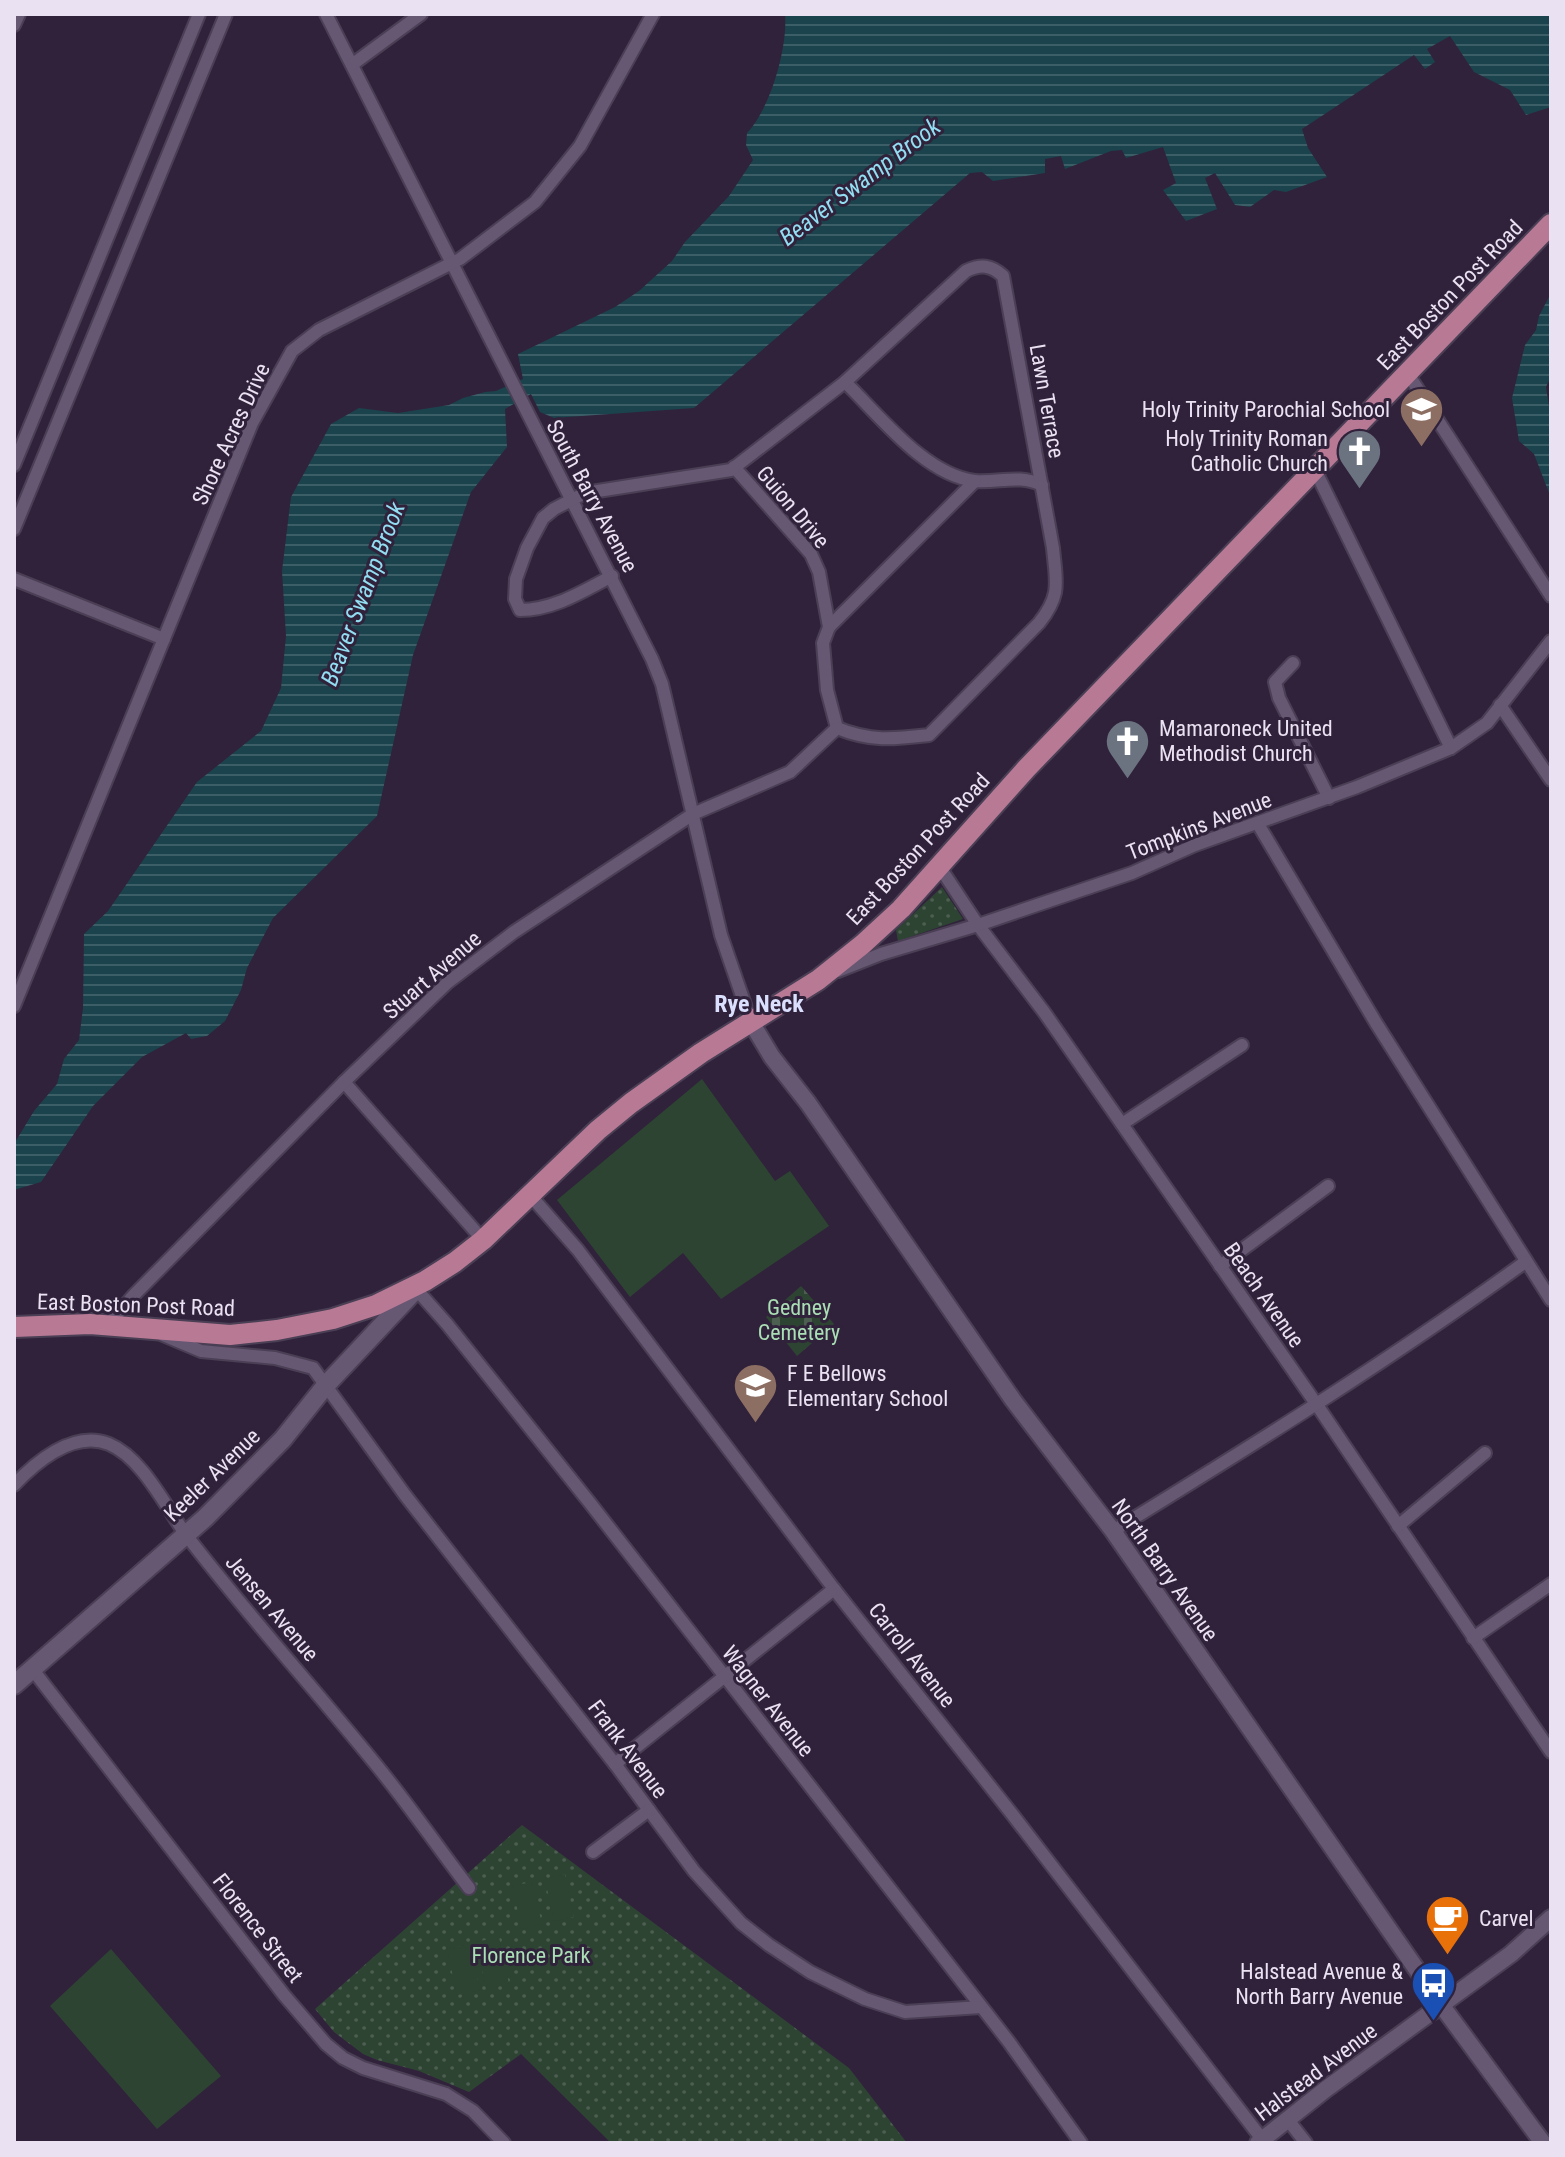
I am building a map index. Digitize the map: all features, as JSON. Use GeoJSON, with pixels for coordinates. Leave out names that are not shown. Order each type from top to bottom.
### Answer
{"type":"FeatureCollection","features":[{"type":"Feature","properties":{"kind":"main road","name":"East Boston Post Road"},"geometry":{"type":"LineString","coordinates":[[14,1327],[108,1325],[230,1335],[277,1330],[333,1319],[376,1305],[420,1285],[483,1240],[631,1103],[693,1058],[818,980],[891,918],[1037,758],[1551,224]]}},
{"type":"Feature","properties":{"kind":"main road","name":"Keeler Avenue"},"geometry":{"type":"LineString","coordinates":[[14,1685],[186,1535],[283,1439],[326,1385],[420,1285]]}},
{"type":"Feature","properties":{"kind":"street"},"geometry":{"type":"LineString","coordinates":[[14,25],[19,14]]}},
{"type":"Feature","properties":{"kind":"street"},"geometry":{"type":"LineString","coordinates":[[14,465],[199,14]]}},
{"type":"Feature","properties":{"kind":"street"},"geometry":{"type":"LineString","coordinates":[[14,529],[226,14]]}},
{"type":"Feature","properties":{"kind":"street","name":"South Barry Avenue"},"geometry":{"type":"LineString","coordinates":[[326,14],[612,576],[662,684],[721,935],[751,1022]]}},
{"type":"Feature","properties":{"kind":"street"},"geometry":{"type":"LineString","coordinates":[[353,64],[421,14]]}},
{"type":"Feature","properties":{"kind":"street","name":"Shore Acres Drive"},"geometry":{"type":"LineString","coordinates":[[14,1006],[252,423],[292,351],[319,330],[451,263],[535,202],[580,146],[653,14]]}},
{"type":"Feature","properties":{"kind":"street","name":"Lawn Terrace"},"geometry":{"type":"LineString","coordinates":[[734,467],[845,382],[966,271],[987,266],[1003,276],[1042,485],[1056,583],[1054,604],[929,735],[883,740],[859,737],[837,728]]}},
{"type":"Feature","properties":{"kind":"street"},"geometry":{"type":"LineString","coordinates":[[90,284],[110,295]]}},
{"type":"Feature","properties":{"kind":"street"},"geometry":{"type":"LineString","coordinates":[[78,313],[99,323]]}},
{"type":"Feature","properties":{"kind":"street"},"geometry":{"type":"LineString","coordinates":[[1408,374],[1551,596]]}},
{"type":"Feature","properties":{"kind":"street"},"geometry":{"type":"LineString","coordinates":[[845,382],[920,455],[943,472],[975,481],[1027,478],[1042,485]]}},
{"type":"Feature","properties":{"kind":"street","name":"Guion Drive"},"geometry":{"type":"LineString","coordinates":[[612,576],[559,603],[534,610],[520,610],[515,599],[516,579],[527,548],[543,518],[572,499],[585,493],[706,475],[734,467],[811,554],[819,572],[829,627],[823,643],[826,682],[837,728]]}},
{"type":"Feature","properties":{"kind":"street"},"geometry":{"type":"LineString","coordinates":[[1315,470],[1451,748]]}},
{"type":"Feature","properties":{"kind":"street"},"geometry":{"type":"LineString","coordinates":[[829,627],[975,481]]}},
{"type":"Feature","properties":{"kind":"street"},"geometry":{"type":"LineString","coordinates":[[14,579],[164,639]]}},
{"type":"Feature","properties":{"kind":"street","name":"Tompkins Avenue"},"geometry":{"type":"LineString","coordinates":[[818,980],[881,954],[1132,873],[1195,845],[1329,798],[1451,748],[1487,723],[1551,641]]}},
{"type":"Feature","properties":{"kind":"street"},"geometry":{"type":"LineString","coordinates":[[1293,663],[1275,682],[1279,698],[1329,798]]}},
{"type":"Feature","properties":{"kind":"street"},"geometry":{"type":"LineString","coordinates":[[1500,705],[1551,780]]}},
{"type":"Feature","properties":{"kind":"street","name":"Stuart Avenue"},"geometry":{"type":"LineString","coordinates":[[108,1325],[344,1082],[447,983],[514,932],[693,814],[790,772],[837,728]]}},
{"type":"Feature","properties":{"kind":"street"},"geometry":{"type":"LineString","coordinates":[[1258,824],[1376,1023],[1551,1300]]}},
{"type":"Feature","properties":{"kind":"street","name":"Beach Avenue"},"geometry":{"type":"LineString","coordinates":[[939,866],[1317,1405],[1551,1752]]}},
{"type":"Feature","properties":{"kind":"street","name":"North Barry Avenue"},"geometry":{"type":"LineString","coordinates":[[751,1022],[772,1057],[808,1103],[1013,1400],[1113,1531],[1442,2006],[1542,2142]]}},
{"type":"Feature","properties":{"kind":"street"},"geometry":{"type":"LineString","coordinates":[[1122,1124],[1242,1045]]}},
{"type":"Feature","properties":{"kind":"street"},"geometry":{"type":"LineString","coordinates":[[344,1082],[483,1240]]}},
{"type":"Feature","properties":{"kind":"street"},"geometry":{"type":"LineString","coordinates":[[1220,1266],[1328,1186]]}},
{"type":"Feature","properties":{"kind":"street","name":"Carroll Avenue"},"geometry":{"type":"LineString","coordinates":[[530,1195],[578,1250],[834,1589],[1012,1814],[1260,2141]]}},
{"type":"Feature","properties":{"kind":"street"},"geometry":{"type":"LineString","coordinates":[[1113,1531],[1317,1405],[1525,1262]]}},
{"type":"Feature","properties":{"kind":"street","name":"Wagner Avenue"},"geometry":{"type":"LineString","coordinates":[[420,1285],[447,1324],[981,2007],[1081,2143]]}},
{"type":"Feature","properties":{"kind":"street","name":"Frank Avenue"},"geometry":{"type":"LineString","coordinates":[[151,1329],[201,1351],[275,1358],[313,1368],[405,1495],[615,1764],[694,1871],[741,1923],[810,1972],[865,1999],[905,2012],[981,2007]]}},
{"type":"Feature","properties":{"kind":"street","name":"Jensen Avenue"},"geometry":{"type":"LineString","coordinates":[[14,1485],[32,1466],[64,1446],[88,1441],[110,1444],[131,1461],[150,1482],[186,1535],[376,1764],[469,1888]]}},
{"type":"Feature","properties":{"kind":"street"},"geometry":{"type":"LineString","coordinates":[[1398,1526],[1485,1453]]}},
{"type":"Feature","properties":{"kind":"street"},"geometry":{"type":"LineString","coordinates":[[1473,1638],[1551,1584]]}},
{"type":"Feature","properties":{"kind":"street"},"geometry":{"type":"LineString","coordinates":[[615,1764],[834,1589]]}},
{"type":"Feature","properties":{"kind":"street","name":"Florence Street"},"geometry":{"type":"LineString","coordinates":[[33,1670],[284,1995],[326,2044],[343,2058],[363,2068],[446,2094],[473,2111],[504,2143]]}},
{"type":"Feature","properties":{"kind":"street"},"geometry":{"type":"LineString","coordinates":[[593,1852],[649,1810]]}},
{"type":"Feature","properties":{"kind":"street","name":"Halstead Avenue"},"geometry":{"type":"LineString","coordinates":[[1260,2141],[1511,1954],[1551,1918]]}},
{"type":"Feature","properties":{"kind":"street"},"geometry":{"type":"LineString","coordinates":[[1288,2120],[1306,2143]]}},
{"type":"Feature","properties":{"kind":"green space"},"geometry":{"type":"Polygon","coordinates":[[[942,887],[963,919],[898,941],[896,930],[942,887]]]}},
{"type":"Feature","properties":{"kind":"green space"},"geometry":{"type":"Polygon","coordinates":[[[702,1079],[775,1181],[790,1171],[829,1226],[721,1299],[683,1253],[630,1297],[557,1200],[702,1079]]]}},
{"type":"Feature","properties":{"kind":"green space","name":"Gedney Cemetery"},"geometry":{"type":"Polygon","coordinates":[[[801,1286],[834,1324],[797,1356],[766,1317],[801,1286]]]}},
{"type":"Feature","properties":{"kind":"green space","name":"Florence Park"},"geometry":{"type":"Polygon","coordinates":[[[522,1825],[849,2068],[907,2143],[611,2143],[521,2054],[469,2092],[419,2071],[363,2054],[334,2032],[315,2009],[522,1825]]]}},
{"type":"Feature","properties":{"kind":"green space"},"geometry":{"type":"Polygon","coordinates":[[[565,1874],[574,1917],[554,1921],[545,1879],[565,1874]]]}},
{"type":"Feature","properties":{"kind":"green space"},"geometry":{"type":"Polygon","coordinates":[[[532,1882],[542,1924],[522,1929],[512,1886],[532,1882]]]}},
{"type":"Feature","properties":{"kind":"green space"},"geometry":{"type":"Polygon","coordinates":[[[499,1937],[509,1984],[486,1989],[476,1942],[499,1937]]]}},
{"type":"Feature","properties":{"kind":"green space"},"geometry":{"type":"Polygon","coordinates":[[[470,1944],[480,1990],[457,1995],[447,1949],[470,1944]]]}},
{"type":"Feature","properties":{"kind":"green space"},"geometry":{"type":"Polygon","coordinates":[[[111,1949],[221,2076],[157,2129],[50,2006],[111,1949]]]}},
{"type":"Feature","properties":{"kind":"water","name":"Beaver Swamp Brook"},"geometry":{"type":"Polygon","coordinates":[[[785,14],[1551,14],[1551,107],[1526,115],[1510,90],[1474,72],[1450,36],[1427,49],[1435,62],[1425,69],[1414,55],[1302,129],[1308,148],[1327,177],[1286,192],[1274,190],[1250,207],[1235,205],[1215,173],[1205,178],[1217,209],[1186,221],[1163,190],[1176,183],[1163,147],[1126,158],[1122,150],[1111,151],[1065,169],[1061,156],[1045,159],[1045,173],[993,181],[982,172],[970,173],[694,408],[554,418],[540,412],[531,394],[505,409],[507,447],[471,492],[413,655],[377,816],[273,918],[247,968],[241,990],[225,1021],[207,1036],[191,1039],[186,1033],[142,1057],[93,1106],[41,1182],[14,1190],[14,1144],[34,1111],[57,1084],[64,1059],[79,1040],[83,1008],[84,934],[108,911],[197,782],[261,731],[281,688],[286,636],[282,571],[291,497],[331,424],[359,408],[398,413],[449,405],[463,398],[496,391],[523,379],[518,354],[615,307],[639,291],[672,261],[685,242],[729,196],[753,160],[746,145],[747,133],[763,109],[776,77],[784,44],[785,14]]]}},
{"type":"Feature","properties":{"kind":"water"},"geometry":{"type":"Polygon","coordinates":[[[1551,293],[1551,376],[1546,387],[1550,413],[1551,498],[1534,454],[1519,441],[1512,398],[1525,345],[1536,330],[1539,316],[1551,293]]]}},
{"type":"Feature","properties":{"kind":"place","name":"Holy Trinity Parochial School"},"geometry":{"type":"Point","coordinates":[1421,448]}},
{"type":"Feature","properties":{"kind":"place","name":"Holy Trinity Roman Catholic Church"},"geometry":{"type":"Point","coordinates":[1359,490]}},
{"type":"Feature","properties":{"kind":"place","name":"Mamaroneck United Methodist Church"},"geometry":{"type":"Point","coordinates":[1128,780]}},
{"type":"Feature","properties":{"kind":"place","name":"F E Bellows Elementary School"},"geometry":{"type":"Point","coordinates":[756,1425]}},
{"type":"Feature","properties":{"kind":"place","name":"Carvel"},"geometry":{"type":"Point","coordinates":[1448,1957]}},
{"type":"Feature","properties":{"kind":"place","name":"Halstead Avenue & North Barry Avenue"},"geometry":{"type":"Point","coordinates":[1434,2023]}},
{"type":"Feature","properties":{"kind":"district","name":"Rye Neck"},"geometry":{"type":"Point","coordinates":[759,1004]}}]}
